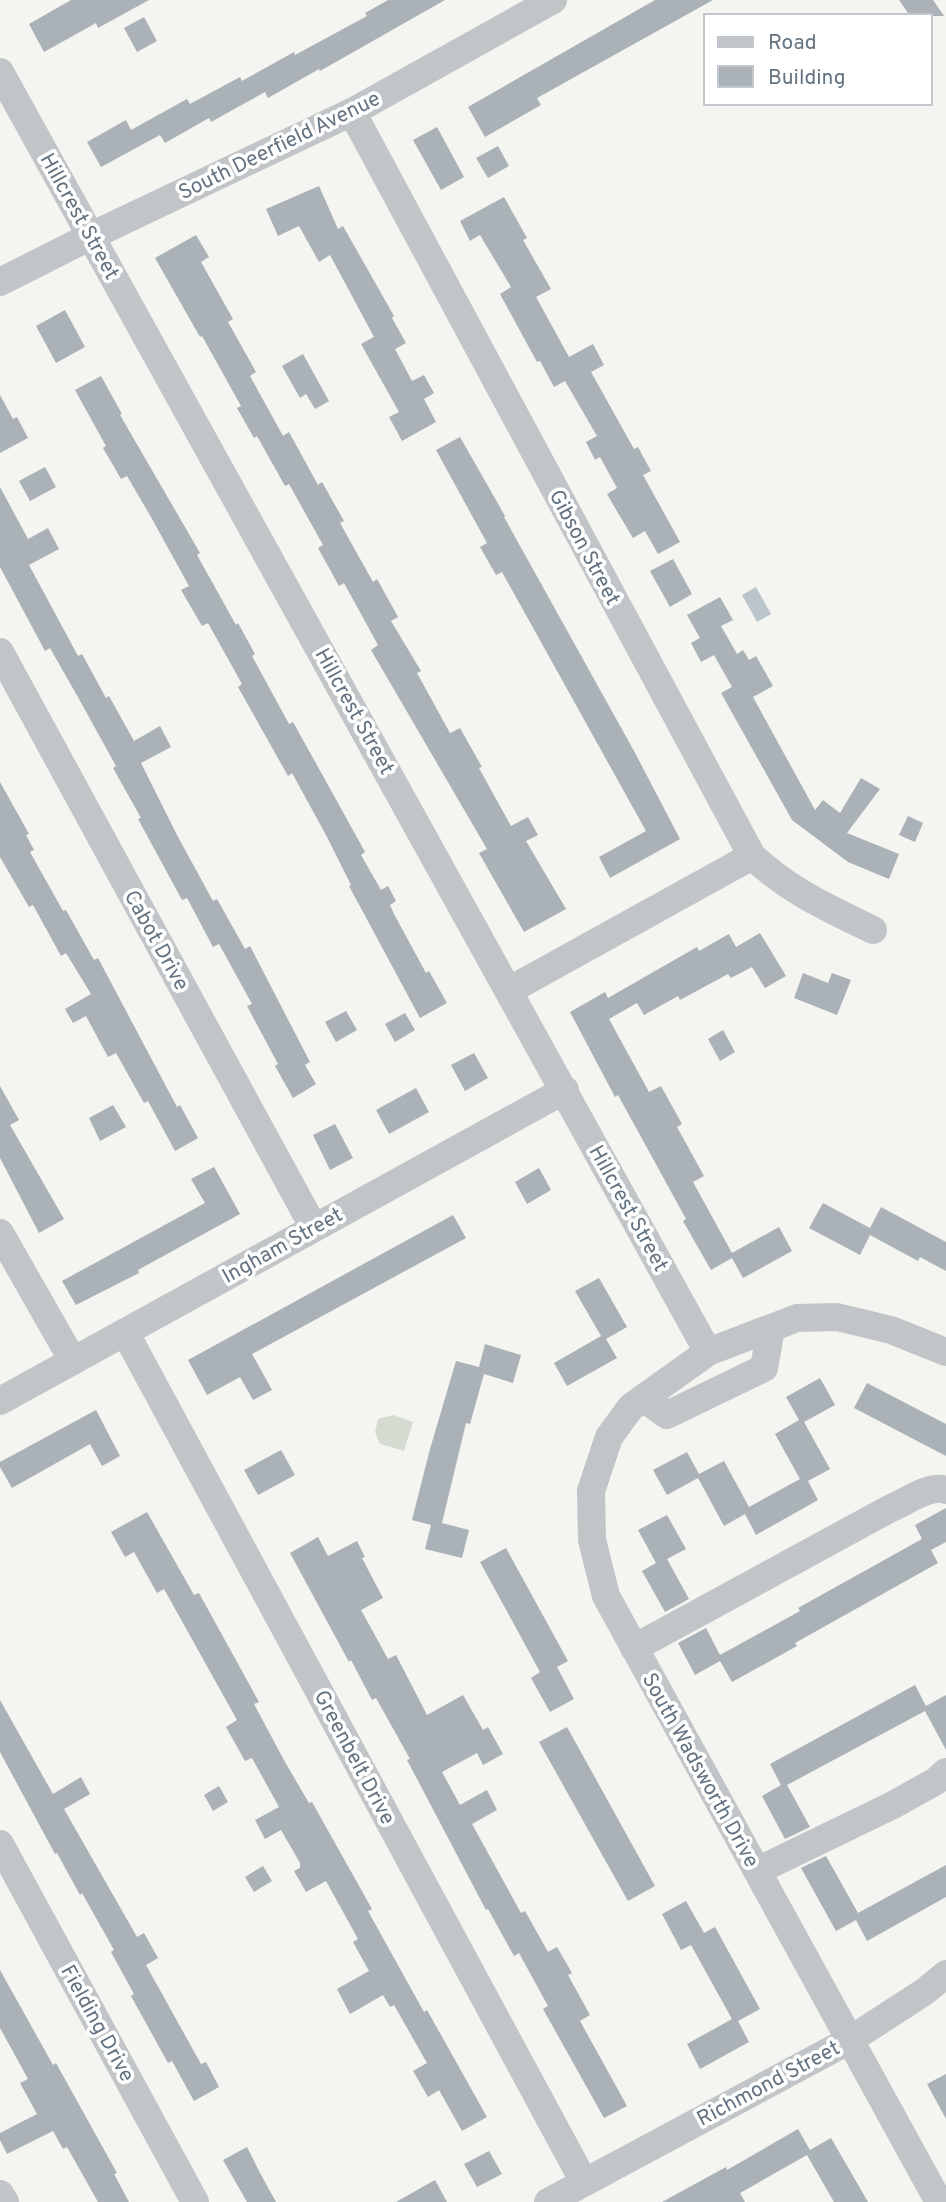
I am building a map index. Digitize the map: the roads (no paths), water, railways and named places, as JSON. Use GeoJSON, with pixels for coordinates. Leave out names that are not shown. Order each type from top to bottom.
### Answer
{"type":"FeatureCollection","features":[{"type":"Feature","properties":{"kind":"street","name":"South Deerfield Avenue"},"geometry":{"type":"LineString","coordinates":[[0,282],[352,112],[553,0]]}},
{"type":"Feature","properties":{"kind":"street","name":"Hillcrest Street"},"geometry":{"type":"LineString","coordinates":[[0,72],[708,1352]]}},
{"type":"Feature","properties":{"kind":"street","name":"Gibson Street"},"geometry":{"type":"LineString","coordinates":[[352,112],[752,856],[776,878],[808,898],[873,930]]}},
{"type":"Feature","properties":{"kind":"street","name":"Cabot Drive"},"geometry":{"type":"LineString","coordinates":[[0,652],[314,1228]]}},
{"type":"Feature","properties":{"kind":"street"},"geometry":{"type":"LineString","coordinates":[[510,990],[752,856]]}},
{"type":"Feature","properties":{"kind":"street","name":"Ingham Street"},"geometry":{"type":"LineString","coordinates":[[0,1401],[565,1090]]}},
{"type":"Feature","properties":{"kind":"street"},"geometry":{"type":"LineString","coordinates":[[0,1233],[73,1361]]}},
{"type":"Feature","properties":{"kind":"street","name":"South Wadsworth Drive"},"geometry":{"type":"LineString","coordinates":[[939,2202],[606,1596],[592,1540],[591,1491],[609,1437],[631,1407],[708,1352],[797,1318],[837,1317],[891,1330],[946,1352]]}},
{"type":"Feature","properties":{"kind":"street"},"geometry":{"type":"LineString","coordinates":[[643,1398],[667,1415],[764,1368],[771,1328]]}},
{"type":"Feature","properties":{"kind":"street","name":"Greenbelt Drive"},"geometry":{"type":"LineString","coordinates":[[125,1332],[584,2182]]}},
{"type":"Feature","properties":{"kind":"street"},"geometry":{"type":"LineString","coordinates":[[634,1648],[891,1508],[931,1490],[946,1490]]}},
{"type":"Feature","properties":{"kind":"street"},"geometry":{"type":"LineString","coordinates":[[757,1871],[893,1805],[936,1782],[946,1772]]}},
{"type":"Feature","properties":{"kind":"street","name":"Fielding Drive"},"geometry":{"type":"LineString","coordinates":[[0,1844],[195,2202]]}},
{"type":"Feature","properties":{"kind":"street","name":"Richmond Street"},"geometry":{"type":"LineString","coordinates":[[548,2202],[849,2040],[924,1992],[946,1974]]}},
{"type":"Feature","properties":{"kind":"street"},"geometry":{"type":"LineString","coordinates":[[0,2194],[5,2202]]}}]}
